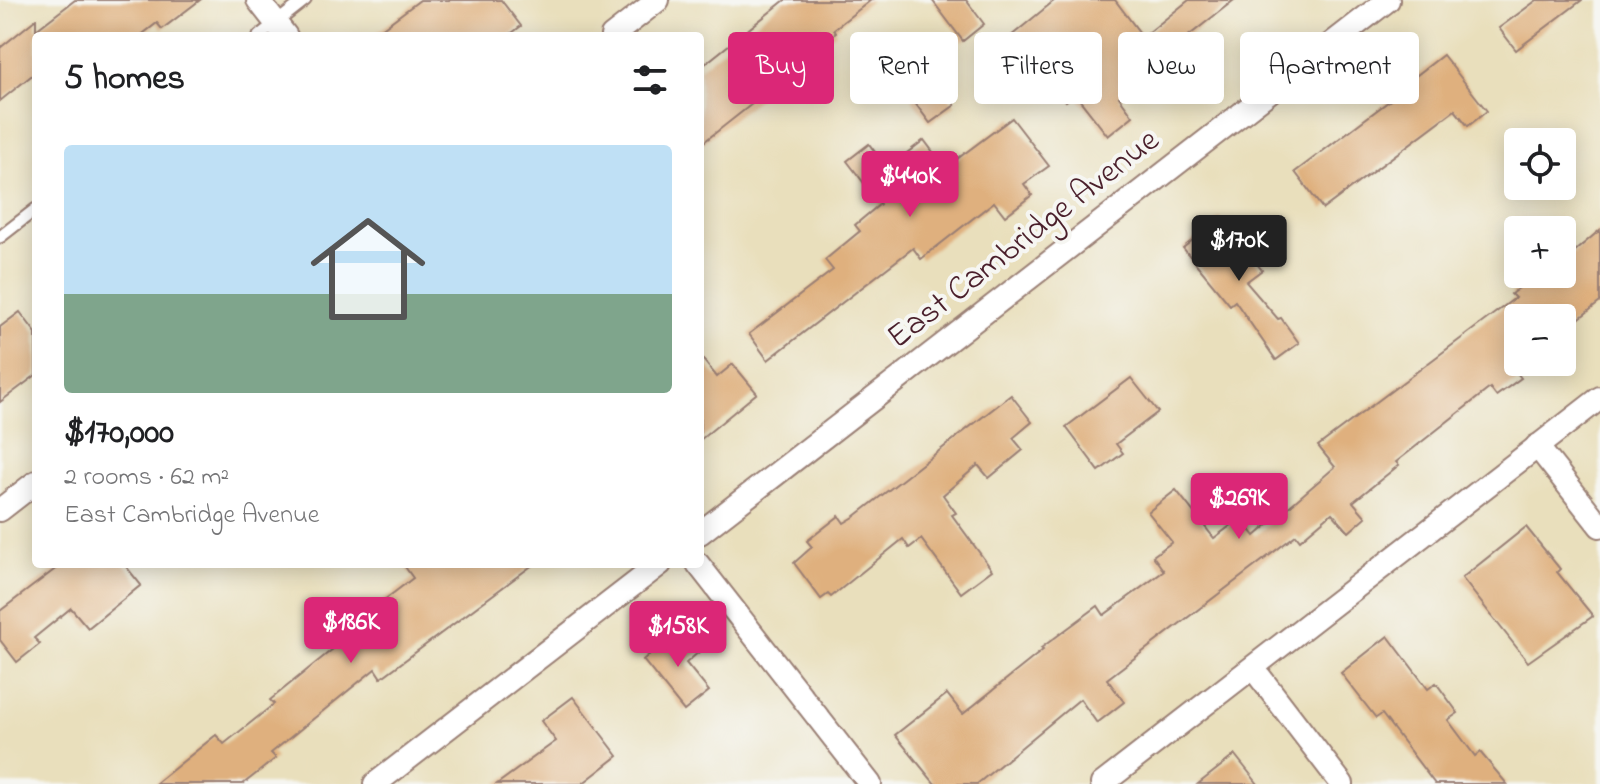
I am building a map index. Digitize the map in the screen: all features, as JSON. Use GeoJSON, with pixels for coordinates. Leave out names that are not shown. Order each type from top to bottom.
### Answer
{"type":"FeatureCollection","features":[{"type":"Feature","properties":{"kind":"street"},"geometry":{"type":"LineString","coordinates":[[258,0],[274,32]]}},
{"type":"Feature","properties":{"kind":"street"},"geometry":{"type":"LineString","coordinates":[[617,32],[658,0]]}},
{"type":"Feature","properties":{"kind":"street","name":"East Cambridge Avenue"},"geometry":{"type":"LineString","coordinates":[[704,530],[1388,0]]}},
{"type":"Feature","properties":{"kind":"street"},"geometry":{"type":"LineString","coordinates":[[1102,784],[1600,398]]}},
{"type":"Feature","properties":{"kind":"street"},"geometry":{"type":"LineString","coordinates":[[1537,446],[1600,526]]}},
{"type":"Feature","properties":{"kind":"street"},"geometry":{"type":"LineString","coordinates":[[0,510],[32,485]]}},
{"type":"Feature","properties":{"kind":"street"},"geometry":{"type":"LineString","coordinates":[[375,784],[655,568]]}},
{"type":"Feature","properties":{"kind":"street"},"geometry":{"type":"LineString","coordinates":[[701,568],[870,784]]}},
{"type":"Feature","properties":{"kind":"street"},"geometry":{"type":"LineString","coordinates":[[1253,668],[1342,784]]}},
{"type":"Feature","properties":{"kind":"lane"},"geometry":{"type":"LineString","coordinates":[[274,32],[305,0]]}},
{"type":"Feature","properties":{"kind":"lane"},"geometry":{"type":"LineString","coordinates":[[0,237],[32,212]]}},
{"type":"Feature","properties":{"kind":"building"},"geometry":{"type":"Polygon","coordinates":[[[75,0],[200,0],[162,29],[157,23],[145,32],[32,32],[32,75],[0,101],[0,48],[36,19],[36,30],[75,0]]]}},
{"type":"Feature","properties":{"kind":"building"},"geometry":{"type":"Polygon","coordinates":[[[420,0],[501,0],[521,26],[513,32],[377,32],[420,0]]]}},
{"type":"Feature","properties":{"kind":"building"},"geometry":{"type":"Polygon","coordinates":[[[785,0],[871,0],[834,29],[836,33],[745,32],[785,0]]]}},
{"type":"Feature","properties":{"kind":"building"},"geometry":{"type":"Polygon","coordinates":[[[932,0],[966,0],[984,24],[963,41],[932,0]]]}},
{"type":"Feature","properties":{"kind":"building"},"geometry":{"type":"Polygon","coordinates":[[[1055,0],[1115,0],[1139,32],[1118,32],[1118,104],[1124,104],[1133,116],[1108,136],[1083,104],[1102,104],[1102,32],[1016,32],[1055,0]]]}},
{"type":"Feature","properties":{"kind":"building"},"geometry":{"type":"Polygon","coordinates":[[[1189,0],[1234,0],[1194,32],[1149,32],[1189,0]]]}},
{"type":"Feature","properties":{"kind":"building"},"geometry":{"type":"Polygon","coordinates":[[[1537,0],[1582,0],[1516,50],[1499,28],[1537,0]]]}},
{"type":"Feature","properties":{"kind":"building"},"geometry":{"type":"Polygon","coordinates":[[[728,46],[728,104],[752,104],[704,142],[704,65],[728,46]]]}},
{"type":"Feature","properties":{"kind":"building"},"geometry":{"type":"Polygon","coordinates":[[[1443,55],[1487,111],[1468,126],[1455,110],[1323,209],[1295,172],[1385,104],[1419,104],[1419,74],[1443,55]]]}},
{"type":"Feature","properties":{"kind":"building"},"geometry":{"type":"Polygon","coordinates":[[[916,104],[954,104],[955,105],[930,123],[916,104]]]}},
{"type":"Feature","properties":{"kind":"building"},"geometry":{"type":"Polygon","coordinates":[[[1012,118],[1049,166],[1024,184],[1032,195],[1005,216],[994,202],[921,259],[913,248],[768,360],[749,334],[833,270],[825,260],[860,231],[855,225],[880,204],[847,161],[869,144],[887,168],[924,140],[945,168],[1012,118]]]}},
{"type":"Feature","properties":{"kind":"building"},"geometry":{"type":"Polygon","coordinates":[[[1220,218],[1262,270],[1246,282],[1278,319],[1281,318],[1299,343],[1276,360],[1235,301],[1230,305],[1183,248],[1220,218]]]}},
{"type":"Feature","properties":{"kind":"building"},"geometry":{"type":"Polygon","coordinates":[[[1600,230],[1600,302],[1576,321],[1576,304],[1507,304],[1515,298],[1511,294],[1519,288],[1576,288],[1576,250],[1600,230]]]}},
{"type":"Feature","properties":{"kind":"building"},"geometry":{"type":"Polygon","coordinates":[[[1504,306],[1504,376],[1521,378],[1496,396],[1490,388],[1396,462],[1399,465],[1353,502],[1366,517],[1349,532],[1332,513],[1300,540],[1296,535],[1107,679],[1124,702],[1097,723],[1080,699],[977,784],[935,784],[895,735],[947,694],[963,714],[1043,650],[1041,648],[1098,606],[1104,615],[1164,571],[1153,556],[1172,542],[1148,512],[1176,490],[1214,538],[1241,518],[1255,536],[1335,467],[1318,446],[1504,306]]]}},
{"type":"Feature","properties":{"kind":"building"},"geometry":{"type":"Polygon","coordinates":[[[20,312],[32,328],[32,378],[0,402],[0,327],[20,312]]]}},
{"type":"Feature","properties":{"kind":"building"},"geometry":{"type":"Polygon","coordinates":[[[704,361],[717,377],[733,364],[757,393],[704,437],[704,361]]]}},
{"type":"Feature","properties":{"kind":"building"},"geometry":{"type":"Polygon","coordinates":[[[1131,378],[1158,412],[1116,444],[1123,453],[1099,471],[1066,427],[1131,378]]]}},
{"type":"Feature","properties":{"kind":"building"},"geometry":{"type":"Polygon","coordinates":[[[1011,395],[1032,422],[1013,438],[1023,450],[989,478],[978,465],[943,495],[956,513],[952,515],[992,570],[961,593],[921,539],[909,548],[903,539],[831,597],[828,594],[821,599],[794,563],[812,547],[807,541],[839,516],[844,523],[854,517],[1011,395]]]}},
{"type":"Feature","properties":{"kind":"building"},"geometry":{"type":"Polygon","coordinates":[[[1526,527],[1593,616],[1528,662],[1462,578],[1526,527]]]}},
{"type":"Feature","properties":{"kind":"building"},"geometry":{"type":"Polygon","coordinates":[[[57,568],[127,568],[141,585],[88,628],[71,608],[34,638],[40,644],[17,662],[0,640],[0,611],[57,568]]]}},
{"type":"Feature","properties":{"kind":"building"},"geometry":{"type":"Polygon","coordinates":[[[406,568],[529,568],[381,678],[375,669],[271,753],[276,758],[243,784],[155,784],[216,735],[224,744],[274,704],[270,700],[349,636],[345,630],[413,578],[406,568]]]}},
{"type":"Feature","properties":{"kind":"building"},"geometry":{"type":"Polygon","coordinates":[[[682,628],[700,651],[686,663],[709,691],[684,711],[643,660],[682,628]]]}},
{"type":"Feature","properties":{"kind":"building"},"geometry":{"type":"Polygon","coordinates":[[[1388,636],[1428,689],[1436,683],[1458,713],[1448,720],[1475,756],[1480,752],[1507,784],[1435,784],[1382,714],[1376,718],[1341,673],[1388,636]]]}},
{"type":"Feature","properties":{"kind":"building"},"geometry":{"type":"Polygon","coordinates":[[[573,697],[618,756],[582,784],[497,784],[556,741],[541,721],[573,697]]]}},
{"type":"Feature","properties":{"kind":"building"},"geometry":{"type":"Polygon","coordinates":[[[1235,755],[1258,784],[1198,784],[1235,755]]]}}]}
